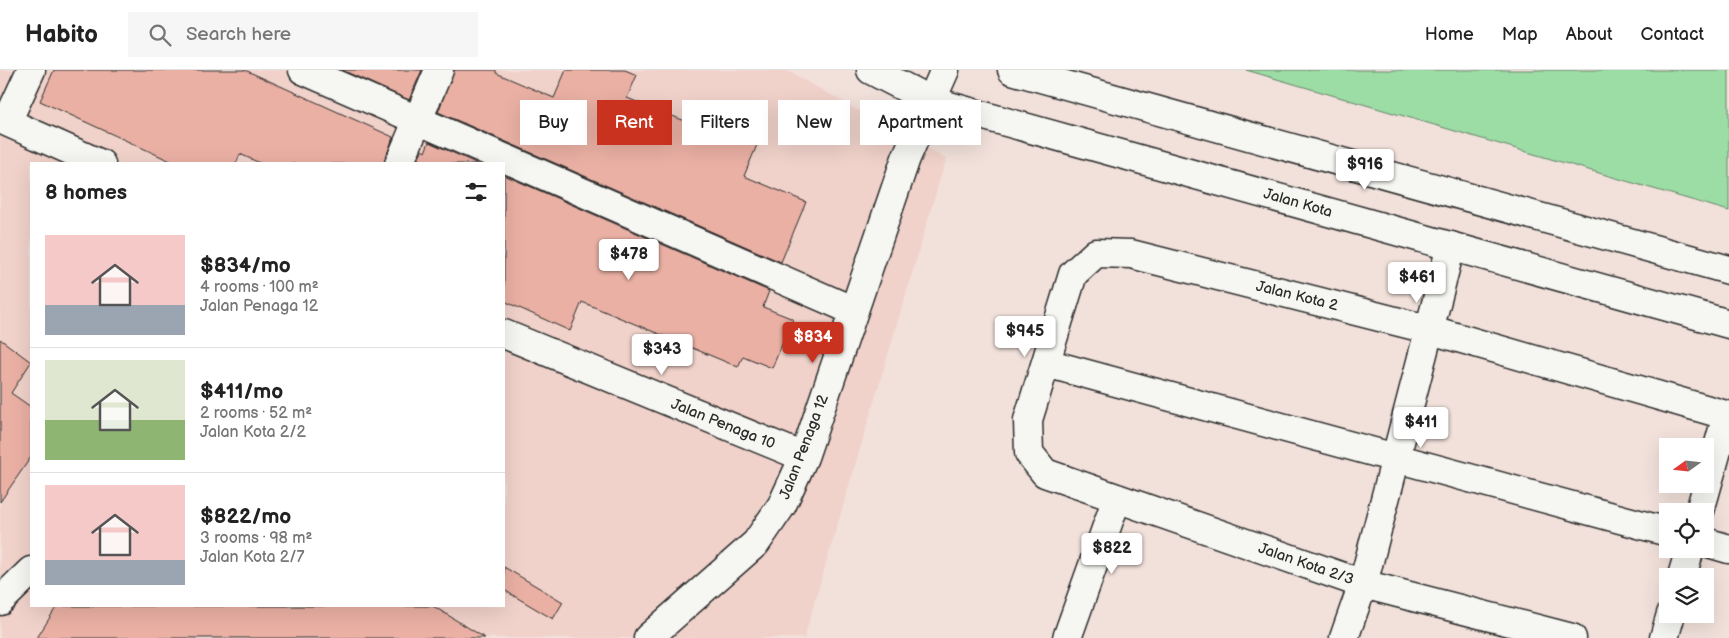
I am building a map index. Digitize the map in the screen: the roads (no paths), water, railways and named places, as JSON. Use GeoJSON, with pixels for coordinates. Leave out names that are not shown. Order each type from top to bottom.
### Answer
{"type":"FeatureCollection","features":[{"type":"Feature","properties":{"kind":"street"},"geometry":{"type":"LineString","coordinates":[[31,70],[4,121],[96,162]]}},
{"type":"Feature","properties":{"kind":"street"},"geometry":{"type":"LineString","coordinates":[[302,70],[854,310]]}},
{"type":"Feature","properties":{"kind":"street"},"geometry":{"type":"LineString","coordinates":[[400,162],[416,120],[439,70]]}},
{"type":"Feature","properties":{"kind":"street","name":"Jalan Kota"},"geometry":{"type":"LineString","coordinates":[[871,70],[930,100]]}},
{"type":"Feature","properties":{"kind":"street","name":"Jalan Penaga 12"},"geometry":{"type":"LineString","coordinates":[[932,100],[945,70]]}},
{"type":"Feature","properties":{"kind":"street"},"geometry":{"type":"LineString","coordinates":[[1012,70],[1729,270]]}},
{"type":"Feature","properties":{"kind":"street","name":"Jalan Kota"},"geometry":{"type":"LineString","coordinates":[[981,115],[1729,324]]}},
{"type":"Feature","properties":{"kind":"street","name":"Jalan Penaga 12"},"geometry":{"type":"LineString","coordinates":[[648,638],[756,542],[782,505],[804,457],[912,145]]}},
{"type":"Feature","properties":{"kind":"street"},"geometry":{"type":"LineString","coordinates":[[1344,638],[1363,584],[1431,330],[1451,246]]}},
{"type":"Feature","properties":{"kind":"street","name":"Jalan Kota 2"},"geometry":{"type":"LineString","coordinates":[[1045,473],[1030,453],[1028,420],[1073,274],[1096,253],[1131,254],[1431,330],[1728,416]]}},
{"type":"Feature","properties":{"kind":"street","name":"Jalan Penaga 10"},"geometry":{"type":"LineString","coordinates":[[505,334],[804,457]]}},
{"type":"Feature","properties":{"kind":"street"},"geometry":{"type":"LineString","coordinates":[[1046,363],[1659,530]]}},
{"type":"Feature","properties":{"kind":"street"},"geometry":{"type":"LineString","coordinates":[[1702,503],[1728,416]]}},
{"type":"Feature","properties":{"kind":"street","name":"Jalan Kota 2/3"},"geometry":{"type":"LineString","coordinates":[[1045,473],[1363,584],[1572,638]]}},
{"type":"Feature","properties":{"kind":"street"},"geometry":{"type":"LineString","coordinates":[[1067,638],[1117,498]]}},
{"type":"Feature","properties":{"kind":"street"},"geometry":{"type":"LineString","coordinates":[[1714,545],[1729,549]]}},
{"type":"Feature","properties":{"kind":"street"},"geometry":{"type":"LineString","coordinates":[[0,601],[30,572]]}},
{"type":"Feature","properties":{"kind":"street"},"geometry":{"type":"LineString","coordinates":[[1664,638],[1668,623]]}}]}
